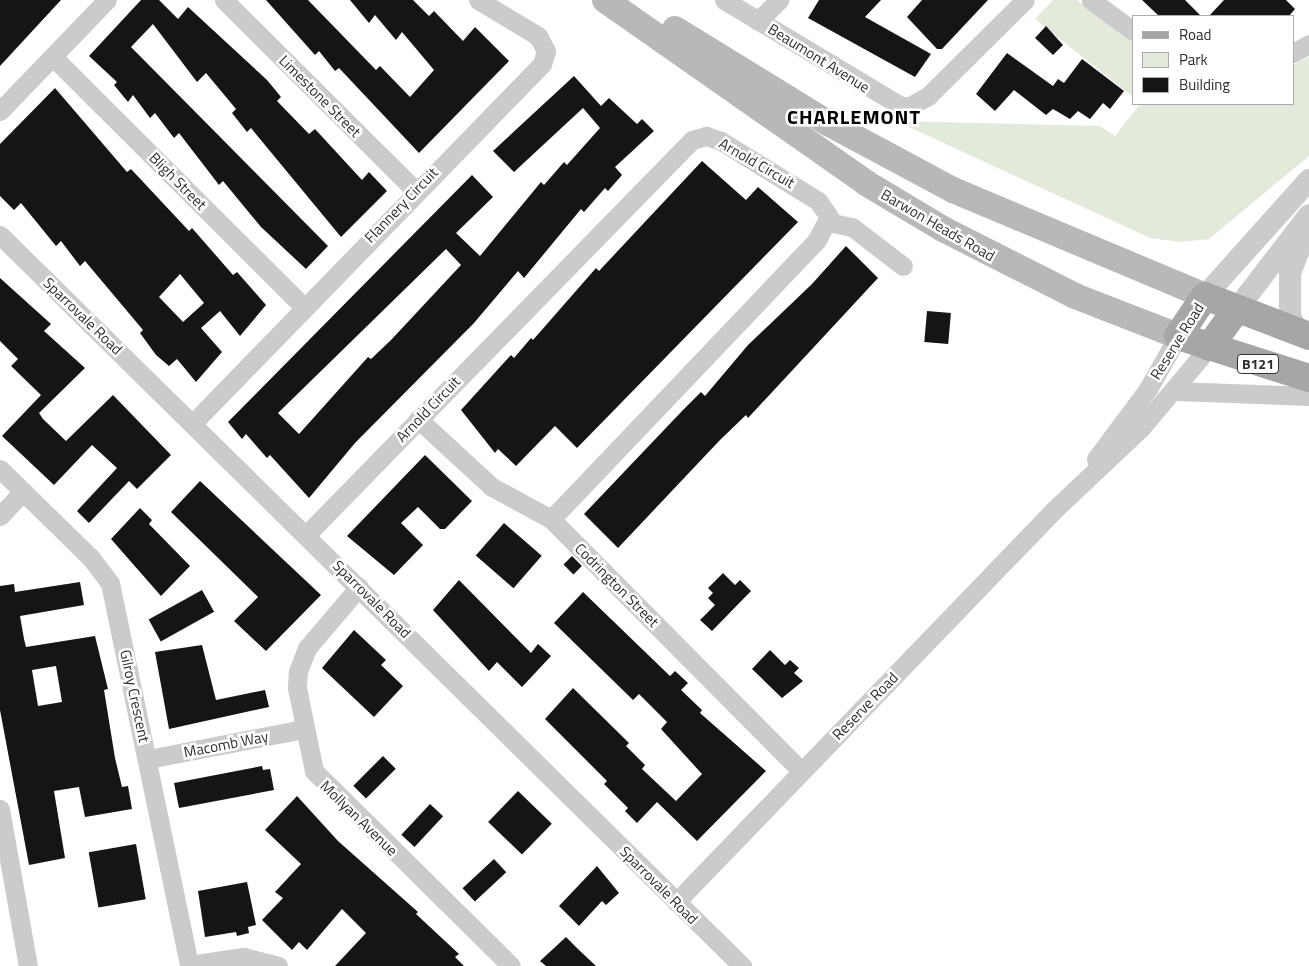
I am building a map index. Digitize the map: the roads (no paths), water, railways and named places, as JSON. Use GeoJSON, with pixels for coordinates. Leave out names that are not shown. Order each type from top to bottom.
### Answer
{"type":"FeatureCollection","features":[{"type":"Feature","properties":{"kind":"main road","name":"Barwon Heads Road"},"geometry":{"type":"LineString","coordinates":[[605,0],[866,183],[943,229],[1075,296],[1208,347],[1309,378]]}},
{"type":"Feature","properties":{"kind":"main road"},"geometry":{"type":"LineString","coordinates":[[627,0],[828,123],[907,166],[1000,212],[1303,334]]}},
{"type":"Feature","properties":{"kind":"main road","name":"Reserve Road"},"geometry":{"type":"LineString","coordinates":[[1178,336],[1205,296]]}},
{"type":"Feature","properties":{"kind":"main road","name":"Reserve Road"},"geometry":{"type":"LineString","coordinates":[[1208,347],[1237,308]]}},
{"type":"Feature","properties":{"kind":"street"},"geometry":{"type":"LineString","coordinates":[[0,110],[107,0]]}},
{"type":"Feature","properties":{"kind":"street","name":"Limestone Street"},"geometry":{"type":"LineString","coordinates":[[224,0],[416,191]]}},
{"type":"Feature","properties":{"kind":"street","name":"Flannery Circuit"},"geometry":{"type":"LineString","coordinates":[[193,423],[303,306],[545,59],[545,46],[537,34],[478,0]]}},
{"type":"Feature","properties":{"kind":"street","name":"Beaumont Avenue"},"geometry":{"type":"LineString","coordinates":[[724,0],[887,101],[910,106],[928,96],[1025,0]]}},
{"type":"Feature","properties":{"kind":"street"},"geometry":{"type":"LineString","coordinates":[[758,20],[779,0]]}},
{"type":"Feature","properties":{"kind":"street"},"geometry":{"type":"LineString","coordinates":[[1091,0],[1132,30]]}},
{"type":"Feature","properties":{"kind":"street"},"geometry":{"type":"LineString","coordinates":[[1294,52],[1309,44]]}},
{"type":"Feature","properties":{"kind":"street","name":"Bligh Street"},"geometry":{"type":"LineString","coordinates":[[53,57],[303,306]]}},
{"type":"Feature","properties":{"kind":"street","name":"Arnold Circuit"},"geometry":{"type":"LineString","coordinates":[[307,534],[695,138],[706,136],[721,141],[798,187],[825,207],[828,222]]}},
{"type":"Feature","properties":{"kind":"street","name":"Reserve Road"},"geometry":{"type":"LineString","coordinates":[[1205,296],[1309,180]]}},
{"type":"Feature","properties":{"kind":"street","name":"Reserve Road"},"geometry":{"type":"LineString","coordinates":[[1237,308],[1309,215]]}},
{"type":"Feature","properties":{"kind":"street"},"geometry":{"type":"LineString","coordinates":[[551,519],[817,240],[828,222],[855,229],[903,266]]}},
{"type":"Feature","properties":{"kind":"street"},"geometry":{"type":"LineString","coordinates":[[1303,334],[1290,316],[1290,273],[1309,227]]}},
{"type":"Feature","properties":{"kind":"street","name":"Sparrovale Road"},"geometry":{"type":"LineString","coordinates":[[0,235],[307,534],[742,966]]}},
{"type":"Feature","properties":{"kind":"street","name":"Reserve Road"},"geometry":{"type":"LineString","coordinates":[[1054,510],[1142,396],[1178,336]]}},
{"type":"Feature","properties":{"kind":"street","name":"Reserve Road"},"geometry":{"type":"LineString","coordinates":[[676,902],[1054,510],[1141,428],[1175,390],[1208,347]]}},
{"type":"Feature","properties":{"kind":"street"},"geometry":{"type":"LineString","coordinates":[[1175,390],[1309,396]]}},
{"type":"Feature","properties":{"kind":"street","name":"Codrington Street"},"geometry":{"type":"LineString","coordinates":[[418,419],[492,487],[551,519],[801,771]]}},
{"type":"Feature","properties":{"kind":"street","name":"Gilroy Crescent"},"geometry":{"type":"LineString","coordinates":[[0,469],[110,582],[189,966]]}},
{"type":"Feature","properties":{"kind":"street"},"geometry":{"type":"LineString","coordinates":[[0,516],[23,491]]}},
{"type":"Feature","properties":{"kind":"street","name":"Mollyan Avenue"},"geometry":{"type":"LineString","coordinates":[[359,587],[313,640],[301,660],[297,688],[304,729],[318,777],[511,966]]}},
{"type":"Feature","properties":{"kind":"street","name":"Macomb Way"},"geometry":{"type":"LineString","coordinates":[[148,760],[304,729]]}},
{"type":"Feature","properties":{"kind":"street"},"geometry":{"type":"LineString","coordinates":[[0,809],[28,966]]}},
{"type":"Feature","properties":{"kind":"street"},"geometry":{"type":"LineString","coordinates":[[189,966],[243,957],[278,966]]}},
{"type":"Feature","properties":{"kind":"district","name":"CHARLEMONT"},"geometry":{"type":"Point","coordinates":[854,116]}}]}
